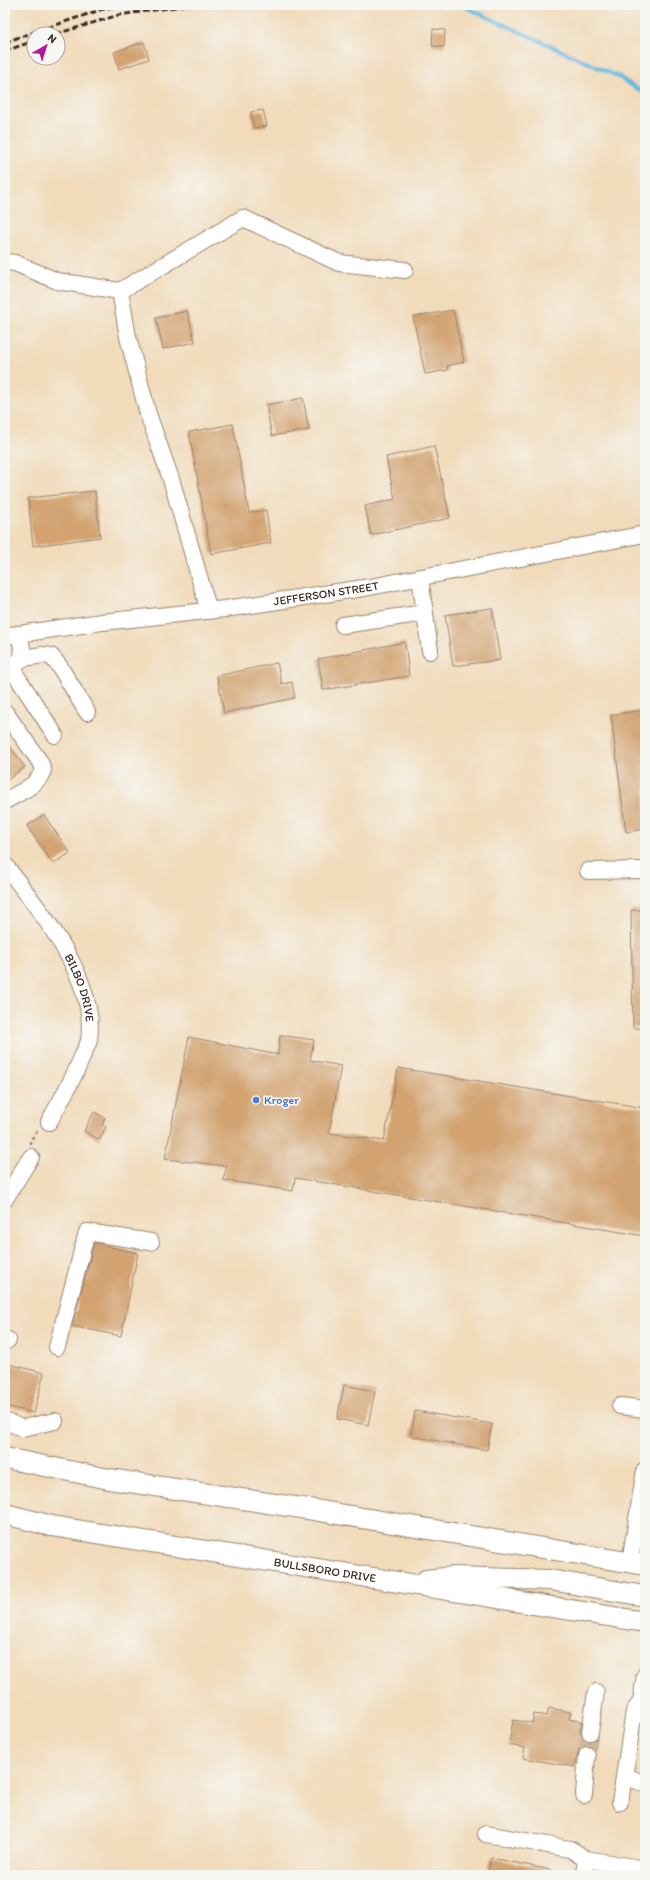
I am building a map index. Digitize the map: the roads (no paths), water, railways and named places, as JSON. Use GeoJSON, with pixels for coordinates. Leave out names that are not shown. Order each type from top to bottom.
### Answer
{"type":"FeatureCollection","features":[{"type":"Feature","properties":{"kind":"main road"},"geometry":{"type":"LineString","coordinates":[[5,1458],[109,1479],[308,1509],[638,1563]]}},
{"type":"Feature","properties":{"kind":"main road","name":"BULLSBORO DRIVE"},"geometry":{"type":"LineString","coordinates":[[5,1514],[52,1526],[645,1622]]}},
{"type":"Feature","properties":{"kind":"main road"},"geometry":{"type":"LineString","coordinates":[[402,1582],[454,1577],[550,1580],[645,1596]]}},
{"type":"Feature","properties":{"kind":"street"},"geometry":{"type":"LineString","coordinates":[[5,262],[15,263],[57,281],[120,291],[243,218],[338,263],[405,270]]}},
{"type":"Feature","properties":{"kind":"street"},"geometry":{"type":"LineString","coordinates":[[120,291],[128,337],[148,414],[171,479],[209,611]]}},
{"type":"Feature","properties":{"kind":"street","name":"JEFFERSON STREET"},"geometry":{"type":"LineString","coordinates":[[12,635],[102,622],[209,611],[370,587],[645,534]]}},
{"type":"Feature","properties":{"kind":"street"},"geometry":{"type":"LineString","coordinates":[[420,577],[430,651]]}},
{"type":"Feature","properties":{"kind":"street"},"geometry":{"type":"LineString","coordinates":[[343,625],[425,613]]}},
{"type":"Feature","properties":{"kind":"street"},"geometry":{"type":"LineString","coordinates":[[12,635],[21,649],[24,658]]}},
{"type":"Feature","properties":{"kind":"street"},"geometry":{"type":"LineString","coordinates":[[55,735],[16,675],[15,667],[17,662],[24,658],[42,655],[51,656],[60,667],[87,712]]}},
{"type":"Feature","properties":{"kind":"street"},"geometry":{"type":"LineString","coordinates":[[5,712],[40,762],[43,770],[40,779],[34,784],[5,801]]}},
{"type":"Feature","properties":{"kind":"street","name":"BILBO DRIVE"},"geometry":{"type":"LineString","coordinates":[[5,865],[40,911],[74,966],[89,1006],[89,1040],[75,1076],[49,1122]]}},
{"type":"Feature","properties":{"kind":"street"},"geometry":{"type":"LineString","coordinates":[[588,871],[645,870]]}},
{"type":"Feature","properties":{"kind":"street"},"geometry":{"type":"LineString","coordinates":[[5,1199],[31,1157]]}},
{"type":"Feature","properties":{"kind":"street"},"geometry":{"type":"LineString","coordinates":[[57,1347],[87,1232],[151,1242]]}},
{"type":"Feature","properties":{"kind":"street"},"geometry":{"type":"LineString","coordinates":[[620,1406],[645,1409]]}},
{"type":"Feature","properties":{"kind":"street"},"geometry":{"type":"LineString","coordinates":[[5,1421],[22,1428],[55,1421]]}},
{"type":"Feature","properties":{"kind":"street"},"geometry":{"type":"LineString","coordinates":[[638,1563],[645,1470]]}},
{"type":"Feature","properties":{"kind":"street"},"geometry":{"type":"LineString","coordinates":[[625,1771],[628,1777],[642,1783],[620,1802],[634,1711],[643,1702],[645,1675]]}},
{"type":"Feature","properties":{"kind":"street"},"geometry":{"type":"LineString","coordinates":[[590,1732],[596,1692]]}},
{"type":"Feature","properties":{"kind":"street"},"geometry":{"type":"LineString","coordinates":[[584,1795],[586,1755]]}},
{"type":"Feature","properties":{"kind":"street"},"geometry":{"type":"LineString","coordinates":[[486,1834],[570,1848],[586,1859],[645,1869]]}},
{"type":"Feature","properties":{"kind":"street"},"geometry":{"type":"LineString","coordinates":[[584,1875],[586,1859]]}},
{"type":"Feature","properties":{"kind":"waterway"},"geometry":{"type":"LineString","coordinates":[[461,5],[619,77],[645,94]]}},
{"type":"Feature","properties":{"kind":"tunnel"},"geometry":{"type":"LineString","coordinates":[[587,1755],[590,1732]]}},
{"type":"Feature","properties":{"kind":"railway"},"geometry":{"type":"LineString","coordinates":[[5,42],[103,9],[121,5]]}},
{"type":"Feature","properties":{"kind":"railway"},"geometry":{"type":"LineString","coordinates":[[66,31],[119,15],[189,5]]}},
{"type":"Feature","properties":{"kind":"railway"},"geometry":{"type":"LineString","coordinates":[[5,51],[26,44]]}},
{"type":"Feature","properties":{"kind":"place","name":"Kroger"},"geometry":{"type":"Point","coordinates":[256,1100]}}]}
